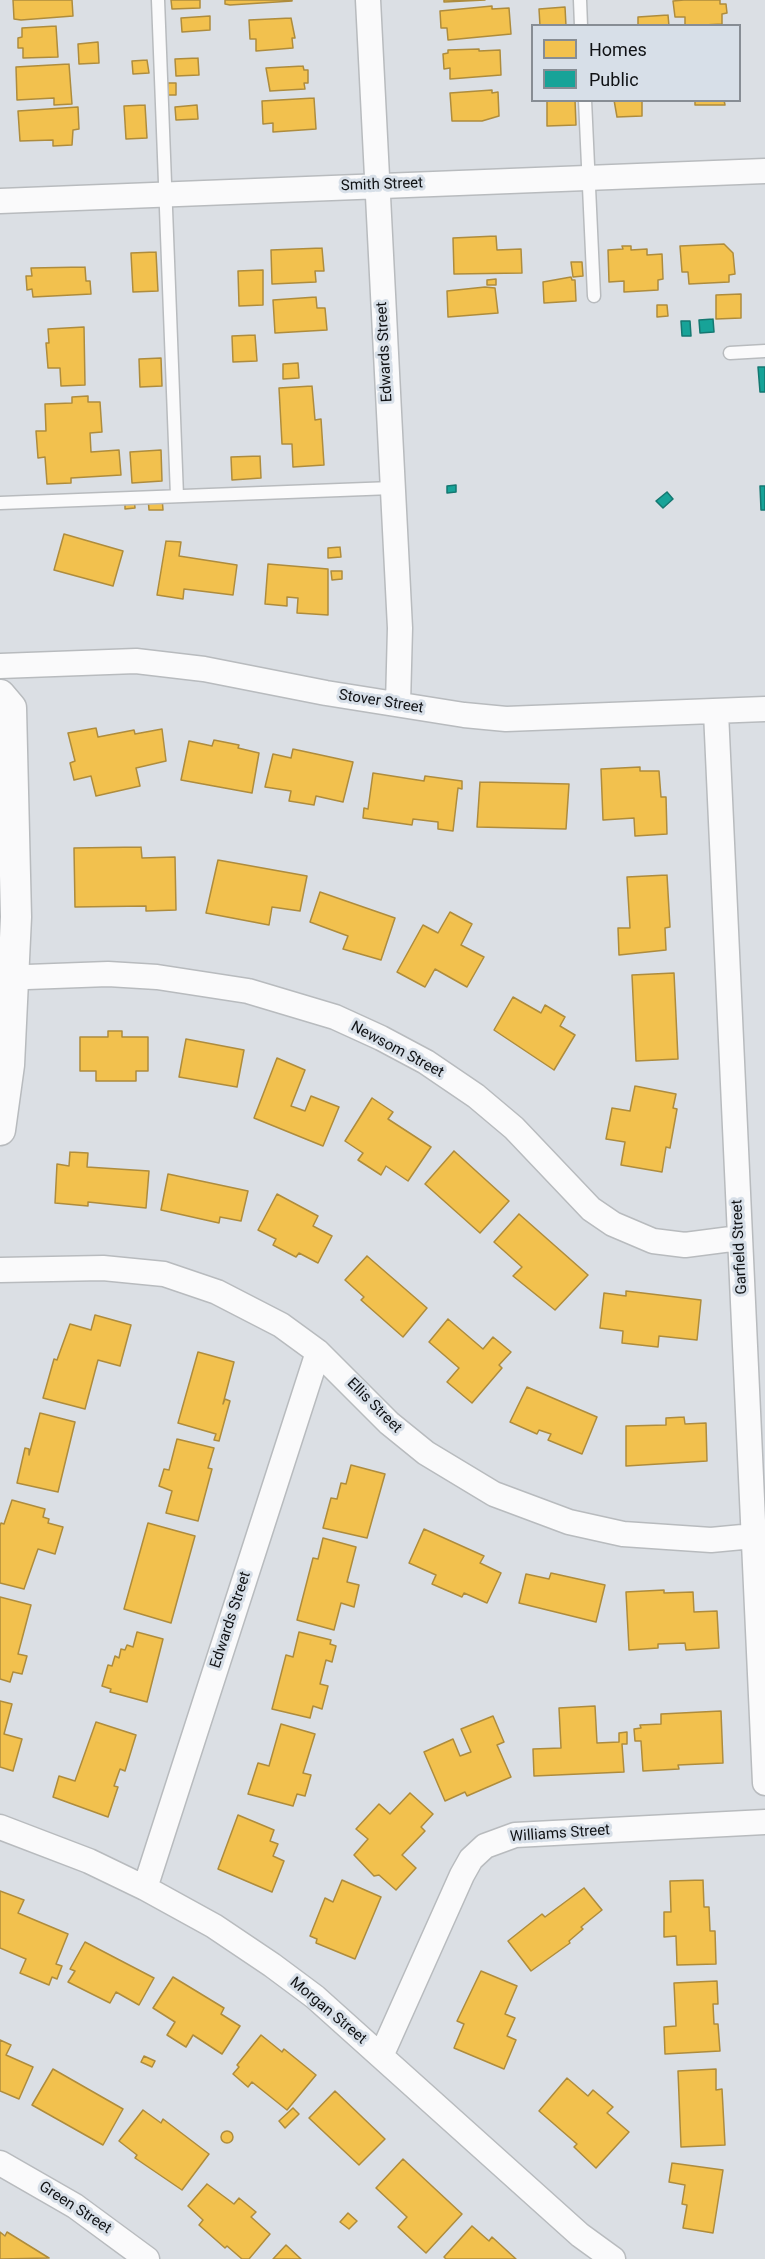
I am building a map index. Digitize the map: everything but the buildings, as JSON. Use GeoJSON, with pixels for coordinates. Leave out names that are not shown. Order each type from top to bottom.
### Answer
{"type":"FeatureCollection","features":[{"type":"Feature","properties":{"kind":"street","name":"Edwards Street"},"geometry":{"type":"LineString","coordinates":[[368,0],[400,628],[398,704]]}},
{"type":"Feature","properties":{"kind":"street","name":"Smith Street"},"geometry":{"type":"LineString","coordinates":[[0,201],[588,176],[765,171]]}},
{"type":"Feature","properties":{"kind":"street","name":"Stover Street"},"geometry":{"type":"LineString","coordinates":[[0,666],[136,661],[204,669],[398,704],[506,719],[765,709]]}},
{"type":"Feature","properties":{"kind":"street"},"geometry":{"type":"LineString","coordinates":[[0,695],[11,708],[16,917],[6,977],[9,1065],[0,1130]]}},
{"type":"Feature","properties":{"kind":"street","name":"Garfield Street"},"geometry":{"type":"LineString","coordinates":[[716,712],[765,1783]]}},
{"type":"Feature","properties":{"kind":"street","name":"Newsom Street"},"geometry":{"type":"LineString","coordinates":[[6,977],[108,974],[157,977],[248,991],[335,1017],[417,1057],[476,1096],[514,1128],[591,1209],[613,1224],[652,1241],[685,1245],[739,1238]]}},
{"type":"Feature","properties":{"kind":"street","name":"Ellis Street"},"geometry":{"type":"LineString","coordinates":[[0,1270],[103,1269],[164,1274],[217,1292],[252,1308],[281,1325],[318,1352],[388,1423],[426,1453],[466,1479],[524,1507],[569,1522],[623,1534],[675,1539],[753,1536]]}},
{"type":"Feature","properties":{"kind":"street","name":"Edwards Street"},"geometry":{"type":"LineString","coordinates":[[145,1888],[318,1352]]}},
{"type":"Feature","properties":{"kind":"street","name":"Williams Street"},"geometry":{"type":"LineString","coordinates":[[381,2056],[462,1875],[471,1859],[485,1846],[515,1835],[765,1822]]}},
{"type":"Feature","properties":{"kind":"street","name":"Morgan Street"},"geometry":{"type":"LineString","coordinates":[[0,1827],[89,1861],[145,1888],[214,1926],[272,1965],[315,1997],[580,2235],[613,2259]]}},
{"type":"Feature","properties":{"kind":"street","name":"Green Street"},"geometry":{"type":"LineString","coordinates":[[0,2163],[75,2206],[147,2259]]}},
{"type":"Feature","properties":{"kind":"lane"},"geometry":{"type":"LineString","coordinates":[[158,0],[177,496]]}},
{"type":"Feature","properties":{"kind":"lane"},"geometry":{"type":"LineString","coordinates":[[580,0],[581,24]]}},
{"type":"Feature","properties":{"kind":"lane"},"geometry":{"type":"LineString","coordinates":[[585,102],[594,296]]}},
{"type":"Feature","properties":{"kind":"lane"},"geometry":{"type":"LineString","coordinates":[[730,352],[765,351]]}},
{"type":"Feature","properties":{"kind":"lane"},"geometry":{"type":"LineString","coordinates":[[0,503],[392,488]]}}]}
